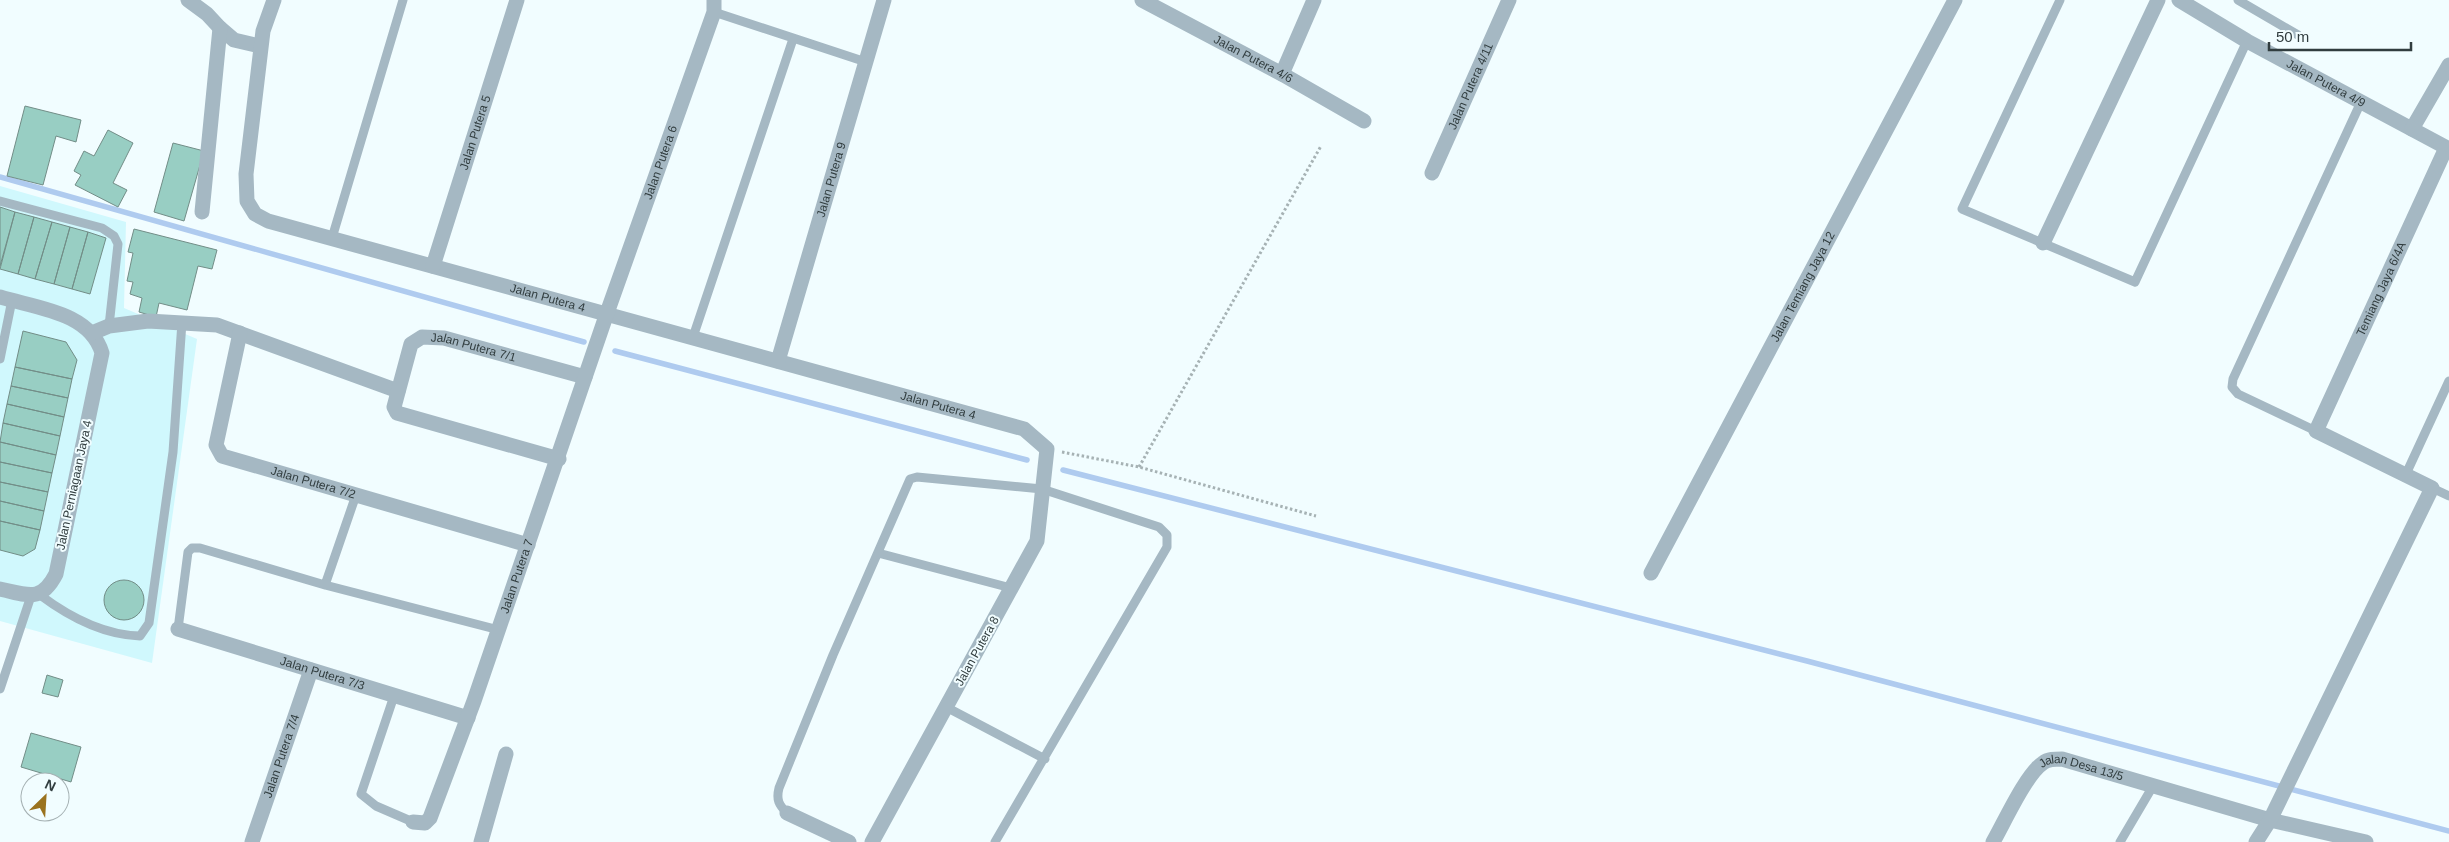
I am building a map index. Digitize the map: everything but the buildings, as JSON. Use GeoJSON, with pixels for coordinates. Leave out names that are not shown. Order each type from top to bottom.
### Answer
{"type":"FeatureCollection","features":[{"type":"Feature","properties":{"kind":"street"},"geometry":{"type":"LineString","coordinates":[[188,0],[208,7],[220,28],[234,40],[260,46]]}},
{"type":"Feature","properties":{"kind":"street","name":"Jalan Putera 4"},"geometry":{"type":"LineString","coordinates":[[274,0],[260,46],[246,174],[247,201],[255,214],[268,221],[1024,429],[1047,449]]}},
{"type":"Feature","properties":{"kind":"street","name":"Jalan Putera 5"},"geometry":{"type":"LineString","coordinates":[[433,266],[517,0]]}},
{"type":"Feature","properties":{"kind":"street","name":"Jalan Putera 9"},"geometry":{"type":"LineString","coordinates":[[778,361],[884,0]]}},
{"type":"Feature","properties":{"kind":"street"},"geometry":{"type":"LineString","coordinates":[[1282,74],[1314,0]]}},
{"type":"Feature","properties":{"kind":"street","name":"Jalan Putera 4/11"},"geometry":{"type":"LineString","coordinates":[[1432,173],[1509,0]]}},
{"type":"Feature","properties":{"kind":"street","name":"Jalan Temiang Jaya 12"},"geometry":{"type":"LineString","coordinates":[[1651,573],[1955,0]]}},
{"type":"Feature","properties":{"kind":"street"},"geometry":{"type":"LineString","coordinates":[[2043,244],[2158,0]]}},
{"type":"Feature","properties":{"kind":"street","name":"Jalan Putera 4/9"},"geometry":{"type":"LineString","coordinates":[[2179,0],[2247,41],[2447,148]]}},
{"type":"Feature","properties":{"kind":"street","name":"Jalan Putera 4/6"},"geometry":{"type":"LineString","coordinates":[[1150,2],[1364,121]]}},
{"type":"Feature","properties":{"kind":"street","name":"Jalan Putera 6"},"geometry":{"type":"LineString","coordinates":[[607,314],[714,6]]}},
{"type":"Feature","properties":{"kind":"street"},"geometry":{"type":"LineString","coordinates":[[202,212],[220,28]]}},
{"type":"Feature","properties":{"kind":"street"},"geometry":{"type":"LineString","coordinates":[[2412,129],[2449,65]]}},
{"type":"Feature","properties":{"kind":"street","name":"Temiang Jaya 6/4A"},"geometry":{"type":"LineString","coordinates":[[2316,431],[2447,148]]}},
{"type":"Feature","properties":{"kind":"street"},"geometry":{"type":"LineString","coordinates":[[6,298],[71,318],[92,332],[109,326],[148,321],[217,325],[398,391]]}},
{"type":"Feature","properties":{"kind":"street","name":"Jalan Putera 7"},"geometry":{"type":"LineString","coordinates":[[413,822],[426,823],[430,818],[499,630],[607,314]]}},
{"type":"Feature","properties":{"kind":"street","name":"Jalan Perniagaan Jaya 4"},"geometry":{"type":"LineString","coordinates":[[35,595],[50,587],[56,574],[102,353],[92,332]]}},
{"type":"Feature","properties":{"kind":"street","name":"Jalan Putera 7/2"},"geometry":{"type":"LineString","coordinates":[[240,333],[216,445],[218,452],[228,458],[528,545]]}},
{"type":"Feature","properties":{"kind":"street","name":"Jalan Putera 7/1"},"geometry":{"type":"LineString","coordinates":[[559,459],[397,413],[394,406],[410,344],[422,337],[444,338],[585,377]]}},
{"type":"Feature","properties":{"kind":"street"},"geometry":{"type":"LineString","coordinates":[[2256,842],[2270,820],[2432,488],[2316,431]]}},
{"type":"Feature","properties":{"kind":"street","name":"Jalan Putera 8"},"geometry":{"type":"LineString","coordinates":[[872,842],[1037,541],[1047,449]]}},
{"type":"Feature","properties":{"kind":"street"},"geometry":{"type":"LineString","coordinates":[[0,589],[35,595]]}},
{"type":"Feature","properties":{"kind":"street","name":"Jalan Putera 7/3"},"geometry":{"type":"LineString","coordinates":[[178,629],[468,718]]}},
{"type":"Feature","properties":{"kind":"street","name":"Jalan Putera 7/4"},"geometry":{"type":"LineString","coordinates":[[252,842],[311,670]]}},
{"type":"Feature","properties":{"kind":"street"},"geometry":{"type":"LineString","coordinates":[[481,842],[506,754]]}},
{"type":"Feature","properties":{"kind":"street","name":"Jalan Desa 13/5"},"geometry":{"type":"LineString","coordinates":[[1993,842],[2033,772],[2044,762],[2062,760],[2270,820],[2366,842]]}},
{"type":"Feature","properties":{"kind":"street"},"geometry":{"type":"LineString","coordinates":[[787,813],[849,842]]}},
{"type":"Feature","properties":{"kind":"lane"},"geometry":{"type":"LineString","coordinates":[[332,238],[403,0]]}},
{"type":"Feature","properties":{"kind":"lane"},"geometry":{"type":"LineString","coordinates":[[2060,0],[1962,209],[2135,282],[2247,41]]}},
{"type":"Feature","properties":{"kind":"lane"},"geometry":{"type":"LineString","coordinates":[[2238,0],[2298,35]]}},
{"type":"Feature","properties":{"kind":"lane"},"geometry":{"type":"LineString","coordinates":[[714,6],[793,39],[866,62]]}},
{"type":"Feature","properties":{"kind":"lane"},"geometry":{"type":"LineString","coordinates":[[693,337],[793,39]]}},
{"type":"Feature","properties":{"kind":"lane"},"geometry":{"type":"LineString","coordinates":[[2316,431],[2238,394],[2232,387],[2233,380],[2361,102]]}},
{"type":"Feature","properties":{"kind":"lane"},"geometry":{"type":"LineString","coordinates":[[0,201],[102,228],[114,236],[118,244],[109,326]]}},
{"type":"Feature","properties":{"kind":"lane"},"geometry":{"type":"LineString","coordinates":[[0,359],[6,298]]}},
{"type":"Feature","properties":{"kind":"lane"},"geometry":{"type":"LineString","coordinates":[[0,689],[35,595],[63,612],[119,635],[140,636],[149,623],[173,452],[182,322]]}},
{"type":"Feature","properties":{"kind":"lane"},"geometry":{"type":"LineString","coordinates":[[2406,474],[2449,381]]}},
{"type":"Feature","properties":{"kind":"lane"},"geometry":{"type":"LineString","coordinates":[[787,813],[780,806],[777,797],[779,788],[833,655],[910,479],[917,477],[1042,489],[1159,527],[1167,535],[1167,546],[1045,759],[995,842]]}},
{"type":"Feature","properties":{"kind":"lane"},"geometry":{"type":"LineString","coordinates":[[2432,488],[2449,496]]}},
{"type":"Feature","properties":{"kind":"lane"},"geometry":{"type":"LineString","coordinates":[[325,585],[356,495]]}},
{"type":"Feature","properties":{"kind":"lane"},"geometry":{"type":"LineString","coordinates":[[178,629],[188,552],[192,548],[200,548],[325,585],[499,630]]}},
{"type":"Feature","properties":{"kind":"lane"},"geometry":{"type":"LineString","coordinates":[[878,553],[1011,588]]}},
{"type":"Feature","properties":{"kind":"lane"},"geometry":{"type":"LineString","coordinates":[[394,696],[361,794],[376,806],[413,822]]}},
{"type":"Feature","properties":{"kind":"lane"},"geometry":{"type":"LineString","coordinates":[[946,707],[1045,759]]}},
{"type":"Feature","properties":{"kind":"lane"},"geometry":{"type":"LineString","coordinates":[[2120,842],[2153,786]]}},
{"type":"Feature","properties":{"kind":"path"},"geometry":{"type":"LineString","coordinates":[[1139,467],[1321,146]]}},
{"type":"Feature","properties":{"kind":"path"},"geometry":{"type":"LineString","coordinates":[[1047,449],[1139,467],[1316,516]]}},
{"type":"Feature","properties":{"kind":"shaded area"},"geometry":{"type":"Polygon","coordinates":[[[0,186],[126,222],[124,308],[197,339],[152,663],[0,621],[0,186]]]}},
{"type":"Feature","properties":{"kind":"waterway"},"geometry":{"type":"LineString","coordinates":[[0,177],[584,342]]}},
{"type":"Feature","properties":{"kind":"waterway"},"geometry":{"type":"LineString","coordinates":[[615,351],[1027,460]]}},
{"type":"Feature","properties":{"kind":"waterway"},"geometry":{"type":"LineString","coordinates":[[1063,470],[1807,661],[2449,831]]}}]}
